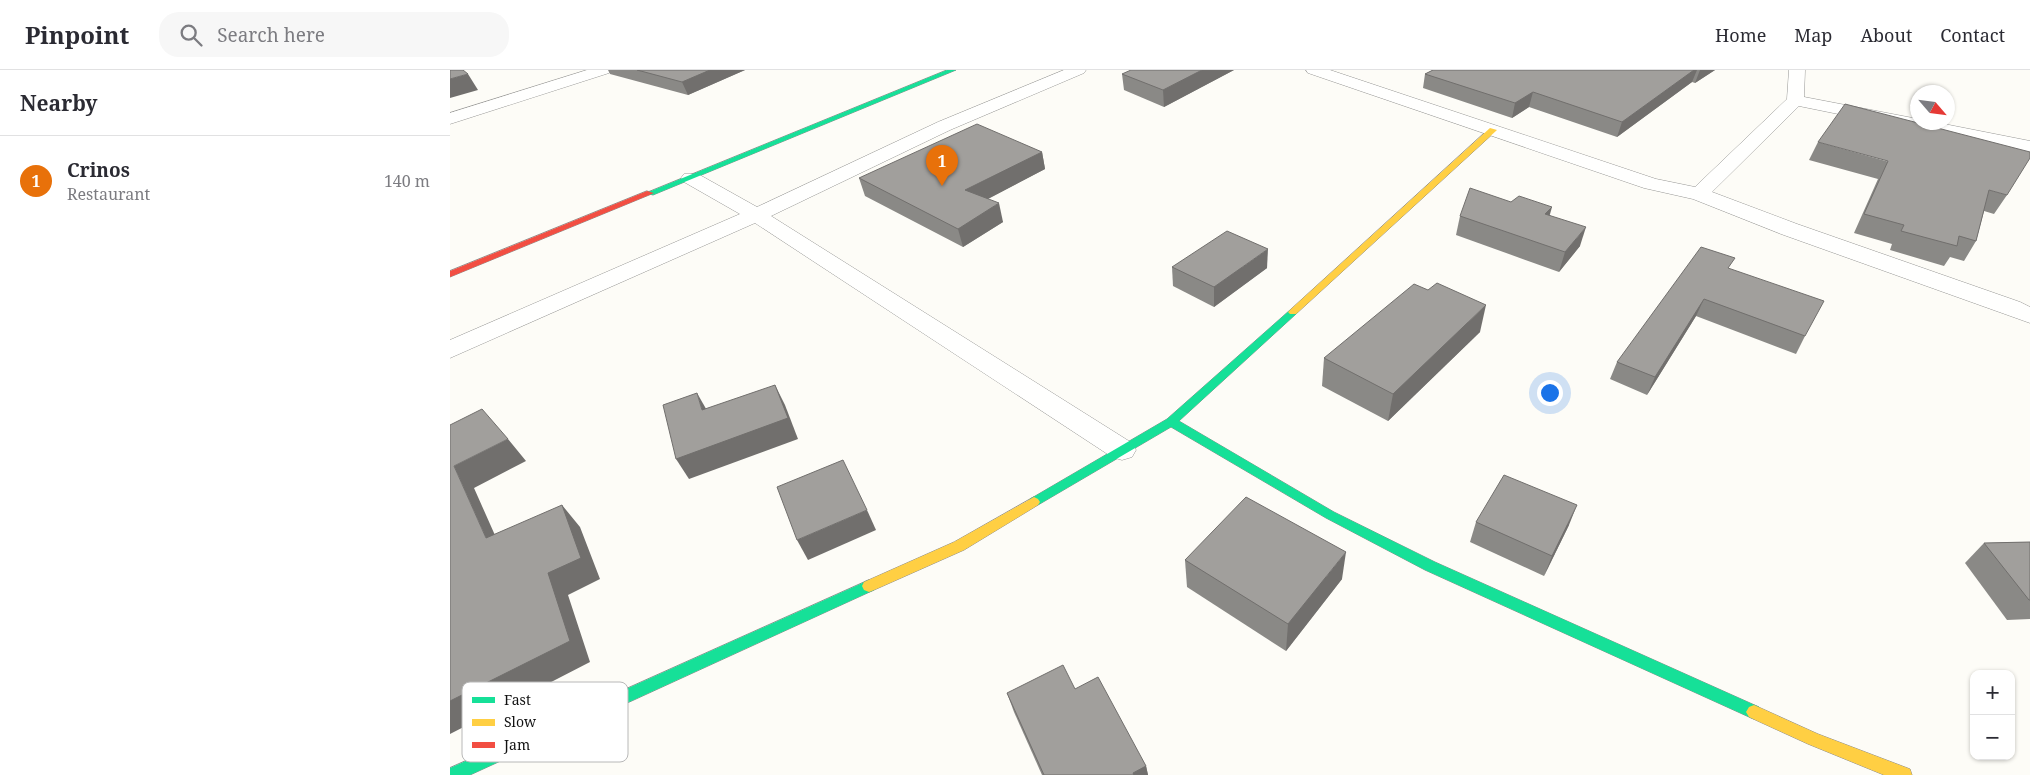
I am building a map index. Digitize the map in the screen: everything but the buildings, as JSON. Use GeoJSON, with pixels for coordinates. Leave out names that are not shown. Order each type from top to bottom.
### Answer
{"type":"FeatureCollection","features":[{"type":"Feature","properties":{"kind":"street"},"geometry":{"type":"LineString","coordinates":[[450,119],[603,70]]}},
{"type":"Feature","properties":{"kind":"street"},"geometry":{"type":"LineString","coordinates":[[450,274],[691,178],[953,70]]}},
{"type":"Feature","properties":{"kind":"street"},"geometry":{"type":"LineString","coordinates":[[450,350],[756,215],[944,126],[1078,70]]}},
{"type":"Feature","properties":{"kind":"street"},"geometry":{"type":"LineString","coordinates":[[1314,70],[1651,184],[1699,194],[1789,229],[2012,306],[2030,316]]}},
{"type":"Feature","properties":{"kind":"street"},"geometry":{"type":"LineString","coordinates":[[1351,82],[1372,70]]}},
{"type":"Feature","properties":{"kind":"street"},"geometry":{"type":"LineString","coordinates":[[1699,194],[1794,100],[1797,70]]}},
{"type":"Feature","properties":{"kind":"street"},"geometry":{"type":"LineString","coordinates":[[1794,100],[2030,147]]}},
{"type":"Feature","properties":{"kind":"street"},"geometry":{"type":"LineString","coordinates":[[628,696],[959,546],[1171,422],[1493,130]]}},
{"type":"Feature","properties":{"kind":"street"},"geometry":{"type":"LineString","coordinates":[[691,178],[756,215],[1122,450]]}},
{"type":"Feature","properties":{"kind":"street"},"geometry":{"type":"LineString","coordinates":[[450,268],[488,259]]}},
{"type":"Feature","properties":{"kind":"street"},"geometry":{"type":"LineString","coordinates":[[1171,422],[1330,515],[1430,566],[1813,739],[1904,775]]}},
{"type":"Feature","properties":{"kind":"street"},"geometry":{"type":"LineString","coordinates":[[452,775],[481,762]]}},
{"type":"Feature","properties":{"kind":"traffic: fast"},"geometry":{"type":"LineString","coordinates":[[650,193],[953,70]]}},
{"type":"Feature","properties":{"kind":"traffic: fast"},"geometry":{"type":"LineString","coordinates":[[1034,502],[1171,422],[1293,312]]}},
{"type":"Feature","properties":{"kind":"traffic: fast"},"geometry":{"type":"LineString","coordinates":[[1171,422],[1330,515],[1430,566],[1754,712]]}},
{"type":"Feature","properties":{"kind":"traffic: fast"},"geometry":{"type":"LineString","coordinates":[[628,695],[869,586]]}},
{"type":"Feature","properties":{"kind":"traffic: fast"},"geometry":{"type":"LineString","coordinates":[[452,775],[481,762]]}},
{"type":"Feature","properties":{"kind":"traffic: slow"},"geometry":{"type":"LineString","coordinates":[[1293,312],[1493,130]]}},
{"type":"Feature","properties":{"kind":"traffic: slow"},"geometry":{"type":"LineString","coordinates":[[869,586],[959,546],[1034,502]]}},
{"type":"Feature","properties":{"kind":"traffic: slow"},"geometry":{"type":"LineString","coordinates":[[1754,712],[1813,739],[1904,775]]}},
{"type":"Feature","properties":{"kind":"traffic: jam"},"geometry":{"type":"LineString","coordinates":[[450,274],[650,193]]}},
{"type":"Feature","properties":{"kind":"place","name":"Crinos"},"geometry":{"type":"Point","coordinates":[942,186]}}]}
